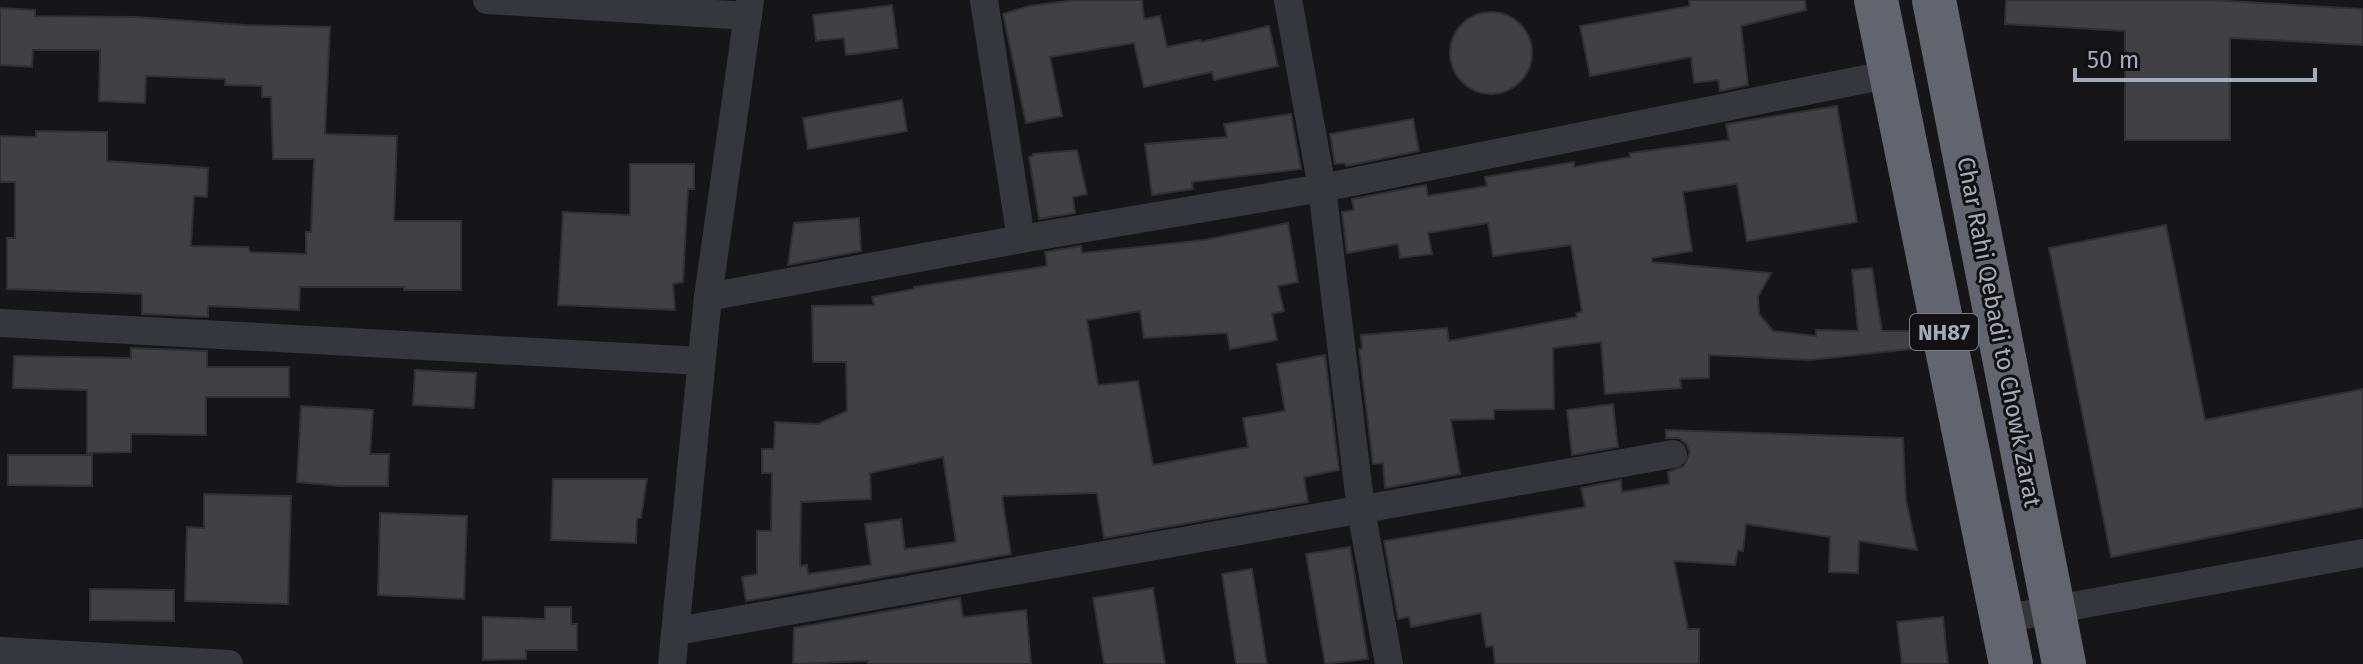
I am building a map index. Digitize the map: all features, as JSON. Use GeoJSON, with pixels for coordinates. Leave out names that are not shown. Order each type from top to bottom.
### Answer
{"type":"FeatureCollection","features":[{"type":"Feature","properties":{"kind":"highway","name":"NH87"},"geometry":{"type":"LineString","coordinates":[[1876,0],[2011,664]]}},
{"type":"Feature","properties":{"kind":"highway","name":"Char Rahi Qebadi to Chowk Zarat"},"geometry":{"type":"LineString","coordinates":[[1934,0],[2064,664]]}},
{"type":"Feature","properties":{"kind":"street"},"geometry":{"type":"LineString","coordinates":[[487,0],[749,8],[708,297],[672,664]]}},
{"type":"Feature","properties":{"kind":"street"},"geometry":{"type":"LineString","coordinates":[[984,0],[1021,239]]}},
{"type":"Feature","properties":{"kind":"street"},"geometry":{"type":"LineString","coordinates":[[1288,0],[1322,188],[1361,510],[1389,664]]}},
{"type":"Feature","properties":{"kind":"street"},"geometry":{"type":"LineString","coordinates":[[708,297],[1322,188],[1891,74]]}},
{"type":"Feature","properties":{"kind":"street"},"geometry":{"type":"LineString","coordinates":[[0,323],[701,361]]}},
{"type":"Feature","properties":{"kind":"street"},"geometry":{"type":"LineString","coordinates":[[677,631],[1673,454]]}},
{"type":"Feature","properties":{"kind":"street"},"geometry":{"type":"LineString","coordinates":[[2002,619],[2363,553]]}},
{"type":"Feature","properties":{"kind":"street"},"geometry":{"type":"LineString","coordinates":[[0,651],[229,664]]}},
{"type":"Feature","properties":{"kind":"building"},"geometry":{"type":"Polygon","coordinates":[[[1075,0],[1142,0],[1144,19],[1160,16],[1167,47],[1269,26],[1278,66],[1214,80],[1212,72],[1144,87],[1134,43],[1050,57],[1062,116],[1026,123],[1003,14],[1029,6],[1075,0]]]}},
{"type":"Feature","properties":{"kind":"building"},"geometry":{"type":"Polygon","coordinates":[[[1689,0],[1805,0],[1806,10],[1741,26],[1748,85],[1720,91],[1718,80],[1694,83],[1691,57],[1590,76],[1580,26],[1690,6],[1689,0]]]}},
{"type":"Feature","properties":{"kind":"building"},"geometry":{"type":"Polygon","coordinates":[[[2006,0],[2211,0],[2363,9],[2363,45],[2230,38],[2230,140],[2125,140],[2125,31],[2005,24],[2006,0]]]}},
{"type":"Feature","properties":{"kind":"building"},"geometry":{"type":"Polygon","coordinates":[[[892,5],[898,48],[846,55],[844,38],[816,41],[813,15],[892,5]]]}},
{"type":"Feature","properties":{"kind":"building"},"geometry":{"type":"Polygon","coordinates":[[[0,8],[35,10],[35,16],[137,17],[245,25],[330,27],[325,134],[397,136],[394,221],[461,221],[461,290],[300,287],[299,310],[208,306],[208,317],[142,314],[142,294],[7,289],[7,238],[15,238],[15,182],[0,182],[0,136],[36,137],[36,131],[107,132],[107,161],[208,168],[207,197],[194,196],[191,246],[248,247],[250,252],[306,254],[306,232],[311,232],[314,159],[273,159],[271,97],[262,97],[262,86],[225,85],[225,79],[146,76],[145,103],[99,101],[100,50],[33,50],[32,67],[0,65],[0,8]]]}},
{"type":"Feature","properties":{"kind":"building"},"geometry":{"type":"Polygon","coordinates":[[[1491,12],[1507,15],[1520,24],[1529,37],[1532,53],[1529,69],[1520,82],[1507,91],[1491,94],[1475,91],[1462,82],[1453,69],[1450,53],[1453,37],[1462,24],[1475,15],[1491,12]]]}},
{"type":"Feature","properties":{"kind":"building"},"geometry":{"type":"Polygon","coordinates":[[[902,100],[907,131],[808,149],[803,118],[902,100]]]}},
{"type":"Feature","properties":{"kind":"building"},"geometry":{"type":"Polygon","coordinates":[[[1837,106],[1857,222],[1747,241],[1737,184],[1683,192],[1692,251],[1652,258],[1652,262],[1771,273],[1758,297],[1759,314],[1773,331],[1816,336],[1816,330],[1858,331],[1852,270],[1872,268],[1882,331],[1918,331],[1920,348],[1810,360],[1709,355],[1709,378],[1680,379],[1681,388],[1605,394],[1601,342],[1553,348],[1554,409],[1494,410],[1494,419],[1451,420],[1460,474],[1385,488],[1383,463],[1373,464],[1359,349],[1362,349],[1361,335],[1447,328],[1449,341],[1577,317],[1576,313],[1582,312],[1571,245],[1493,256],[1488,223],[1428,233],[1432,254],[1400,258],[1398,244],[1347,253],[1342,212],[1354,210],[1352,199],[1426,185],[1428,196],[1487,186],[1485,177],[1574,162],[1574,167],[1630,157],[1630,153],[1729,140],[1726,124],[1837,106]]]}},
{"type":"Feature","properties":{"kind":"building"},"geometry":{"type":"Polygon","coordinates":[[[1291,114],[1301,169],[1192,182],[1193,189],[1152,195],[1145,144],[1227,137],[1224,124],[1291,114]]]}},
{"type":"Feature","properties":{"kind":"building"},"geometry":{"type":"Polygon","coordinates":[[[1413,119],[1419,151],[1346,166],[1345,163],[1335,164],[1330,134],[1413,119]]]}},
{"type":"Feature","properties":{"kind":"building"},"geometry":{"type":"Polygon","coordinates":[[[1077,150],[1087,194],[1073,197],[1075,213],[1039,219],[1029,157],[1077,150]]]}},
{"type":"Feature","properties":{"kind":"building"},"geometry":{"type":"Polygon","coordinates":[[[630,164],[694,164],[694,189],[688,189],[683,282],[673,284],[675,310],[558,305],[563,212],[630,215],[630,164]]]}},
{"type":"Feature","properties":{"kind":"building"},"geometry":{"type":"Polygon","coordinates":[[[859,218],[861,251],[788,265],[794,223],[859,218]]]}},
{"type":"Feature","properties":{"kind":"building"},"geometry":{"type":"Polygon","coordinates":[[[1288,223],[1298,282],[1278,286],[1284,311],[1272,314],[1277,340],[1230,349],[1227,333],[1144,338],[1140,311],[1087,320],[1098,385],[1138,381],[1153,465],[1248,447],[1243,418],[1285,411],[1277,364],[1325,355],[1339,470],[1304,477],[1308,502],[1104,538],[1097,493],[1002,496],[1011,554],[746,601],[742,577],[757,574],[757,531],[771,531],[772,473],[762,473],[762,449],[774,449],[775,422],[818,424],[847,411],[846,362],[813,362],[812,306],[874,305],[872,297],[914,287],[1047,266],[1045,252],[1081,246],[1082,253],[1204,240],[1288,223]],[[943,457],[870,473],[871,499],[801,502],[800,566],[807,565],[808,574],[871,565],[865,524],[901,519],[905,549],[956,542],[943,457]]]}},
{"type":"Feature","properties":{"kind":"building"},"geometry":{"type":"Polygon","coordinates":[[[2166,225],[2205,420],[2363,389],[2363,507],[2111,557],[2049,248],[2166,225]]]}},
{"type":"Feature","properties":{"kind":"building"},"geometry":{"type":"Polygon","coordinates":[[[131,348],[207,351],[207,367],[289,367],[289,397],[206,397],[206,435],[131,434],[131,452],[87,453],[87,390],[13,388],[14,356],[131,358],[131,348]]]}},
{"type":"Feature","properties":{"kind":"building"},"geometry":{"type":"Polygon","coordinates":[[[415,370],[476,373],[474,408],[413,405],[415,370]]]}},
{"type":"Feature","properties":{"kind":"building"},"geometry":{"type":"Polygon","coordinates":[[[1613,404],[1618,447],[1572,455],[1567,410],[1613,404]]]}},
{"type":"Feature","properties":{"kind":"building"},"geometry":{"type":"Polygon","coordinates":[[[301,406],[373,410],[370,454],[389,454],[388,486],[297,482],[301,406]]]}},
{"type":"Feature","properties":{"kind":"building"},"geometry":{"type":"Polygon","coordinates":[[[1666,430],[1903,438],[1906,500],[1917,550],[1859,541],[1858,573],[1829,572],[1830,537],[1746,524],[1743,551],[1738,550],[1735,565],[1674,561],[1688,629],[1699,629],[1699,664],[1495,664],[1493,646],[1486,647],[1481,613],[1411,627],[1409,617],[1398,619],[1384,541],[1585,507],[1581,488],[1621,480],[1622,492],[1669,484],[1668,472],[1684,466],[1690,452],[1679,438],[1666,438],[1666,430]]]}},
{"type":"Feature","properties":{"kind":"building"},"geometry":{"type":"Polygon","coordinates":[[[8,455],[92,455],[92,486],[8,485],[8,455]]]}},
{"type":"Feature","properties":{"kind":"building"},"geometry":{"type":"Polygon","coordinates":[[[553,479],[647,479],[641,518],[637,518],[636,543],[551,540],[553,479]]]}},
{"type":"Feature","properties":{"kind":"building"},"geometry":{"type":"Polygon","coordinates":[[[204,494],[291,496],[288,604],[185,601],[187,527],[204,528],[204,494]]]}},
{"type":"Feature","properties":{"kind":"building"},"geometry":{"type":"Polygon","coordinates":[[[380,513],[467,516],[464,599],[378,595],[380,513]]]}},
{"type":"Feature","properties":{"kind":"building"},"geometry":{"type":"Polygon","coordinates":[[[1350,547],[1368,659],[1325,664],[1306,554],[1350,547]]]}},
{"type":"Feature","properties":{"kind":"building"},"geometry":{"type":"Polygon","coordinates":[[[1252,569],[1267,664],[1236,664],[1222,574],[1252,569]]]}},
{"type":"Feature","properties":{"kind":"building"},"geometry":{"type":"Polygon","coordinates":[[[1153,588],[1165,664],[1104,664],[1093,598],[1153,588]]]}},
{"type":"Feature","properties":{"kind":"building"},"geometry":{"type":"Polygon","coordinates":[[[90,589],[174,590],[174,621],[90,620],[90,589]]]}},
{"type":"Feature","properties":{"kind":"building"},"geometry":{"type":"Polygon","coordinates":[[[960,598],[963,617],[1026,610],[1031,664],[868,664],[868,661],[793,664],[794,628],[960,598]]]}},
{"type":"Feature","properties":{"kind":"building"},"geometry":{"type":"Polygon","coordinates":[[[545,607],[571,607],[571,624],[577,624],[577,650],[526,650],[526,659],[483,660],[483,617],[545,619],[545,607]]]}},
{"type":"Feature","properties":{"kind":"building"},"geometry":{"type":"Polygon","coordinates":[[[1943,617],[1948,664],[1902,664],[1897,622],[1943,617]]]}}]}
